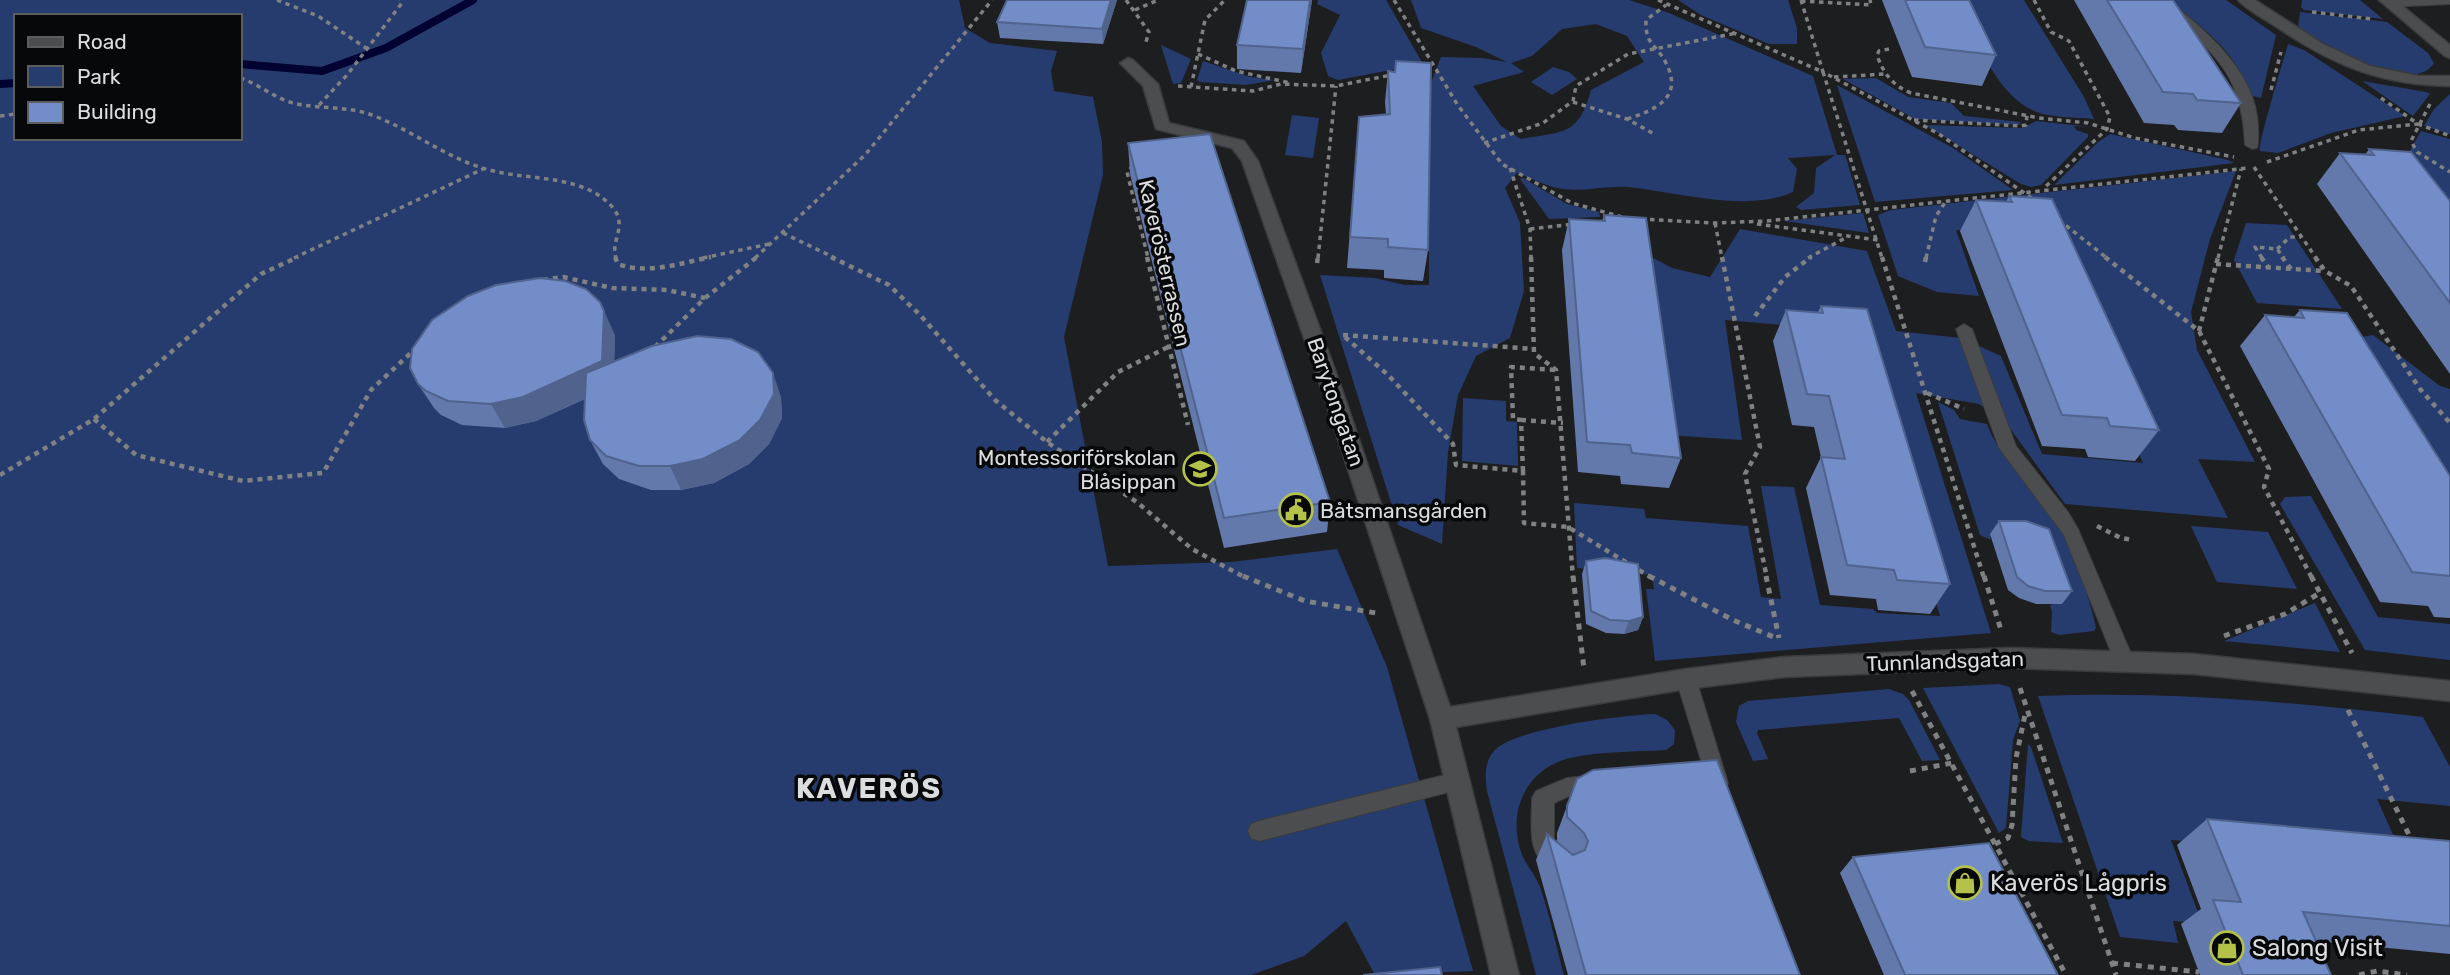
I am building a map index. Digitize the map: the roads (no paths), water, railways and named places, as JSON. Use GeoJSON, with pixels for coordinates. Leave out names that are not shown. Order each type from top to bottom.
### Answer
{"type":"FeatureCollection","features":[{"type":"Feature","properties":{"kind":"street"},"geometry":{"type":"LineString","coordinates":[[2245,0],[2344,63],[2402,80],[2447,81]]}},
{"type":"Feature","properties":{"kind":"street"},"geometry":{"type":"LineString","coordinates":[[2388,1],[2450,53]]}},
{"type":"Feature","properties":{"kind":"street","name":"Barytongatan"},"geometry":{"type":"LineString","coordinates":[[1128,63],[1150,84],[1162,126],[1231,141],[1238,144],[1250,161],[1328,378],[1442,719],[1505,975]]}},
{"type":"Feature","properties":{"kind":"street","name":"Tunnlandsgatan"},"geometry":{"type":"LineString","coordinates":[[1442,719],[1587,694],[1785,667],[2010,658],[2194,664],[2450,691]]}},
{"type":"Feature","properties":{"kind":"lane"},"geometry":{"type":"LineString","coordinates":[[2161,0],[2206,40],[2241,87],[2250,113],[2252,145]]}},
{"type":"Feature","properties":{"kind":"lane"},"geometry":{"type":"LineString","coordinates":[[2388,1],[2450,1]]}},
{"type":"Feature","properties":{"kind":"lane"},"geometry":{"type":"LineString","coordinates":[[1964,328],[2008,448],[2062,517],[2072,534],[2124,661]]}},
{"type":"Feature","properties":{"kind":"lane"},"geometry":{"type":"LineString","coordinates":[[1686,679],[1728,808]]}},
{"type":"Feature","properties":{"kind":"lane"},"geometry":{"type":"LineString","coordinates":[[1687,774],[1714,771]]}},
{"type":"Feature","properties":{"kind":"lane"},"geometry":{"type":"LineString","coordinates":[[1259,831],[1457,781]]}},
{"type":"Feature","properties":{"kind":"lane"},"geometry":{"type":"LineString","coordinates":[[1563,868],[1544,848],[1543,798],[1567,787],[1620,781]]}},
{"type":"Feature","properties":{"kind":"waterway"},"geometry":{"type":"LineString","coordinates":[[242,64],[322,71],[386,48],[473,0]]}},
{"type":"Feature","properties":{"kind":"waterway"},"geometry":{"type":"LineString","coordinates":[[0,84],[14,83]]}},
{"type":"Feature","properties":{"kind":"place","name":"Montessoriförskolan Blåsippan"},"geometry":{"type":"Point","coordinates":[1200,469]}},
{"type":"Feature","properties":{"kind":"place","name":"Båtsmansgården"},"geometry":{"type":"Point","coordinates":[1296,510]}},
{"type":"Feature","properties":{"kind":"place","name":"Kaverös Lågpris"},"geometry":{"type":"Point","coordinates":[1965,883]}},
{"type":"Feature","properties":{"kind":"place","name":"Salong Visit"},"geometry":{"type":"Point","coordinates":[2227,948]}},
{"type":"Feature","properties":{"kind":"district","name":"KAVERÖS"},"geometry":{"type":"Point","coordinates":[869,788]}}]}
